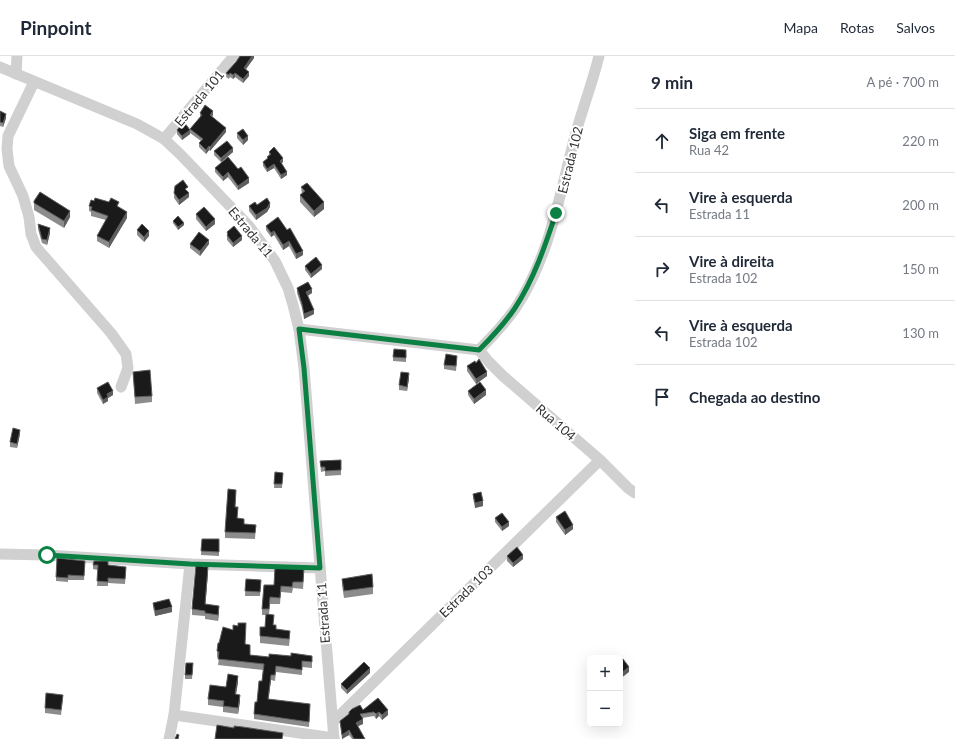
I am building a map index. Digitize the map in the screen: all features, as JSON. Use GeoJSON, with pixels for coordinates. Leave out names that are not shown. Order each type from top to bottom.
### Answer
{"type":"FeatureCollection","features":[{"type":"Feature","properties":{"kind":"street"},"geometry":{"type":"LineString","coordinates":[[16,74],[17,56]]}},
{"type":"Feature","properties":{"kind":"street","name":"Estrada 101"},"geometry":{"type":"LineString","coordinates":[[164,139],[234,56]]}},
{"type":"Feature","properties":{"kind":"street","name":"Estrada 102"},"geometry":{"type":"LineString","coordinates":[[479,350],[515,309],[532,279],[556,213],[574,140],[599,56]]}},
{"type":"Feature","properties":{"kind":"street","name":"Estrada 11"},"geometry":{"type":"LineString","coordinates":[[0,67],[137,124],[164,139],[249,226],[275,261],[288,288],[299,329],[334,738]]}},
{"type":"Feature","properties":{"kind":"street"},"geometry":{"type":"LineString","coordinates":[[34,82],[8,136],[7,149],[9,166],[23,196],[29,217],[31,234],[36,247],[111,334],[126,354],[128,368],[121,387]]}},
{"type":"Feature","properties":{"kind":"street"},"geometry":{"type":"LineString","coordinates":[[299,329],[479,350]]}},
{"type":"Feature","properties":{"kind":"street","name":"Rua 104"},"geometry":{"type":"LineString","coordinates":[[479,350],[502,376],[600,460],[635,493]]}},
{"type":"Feature","properties":{"kind":"street","name":"Estrada 103"},"geometry":{"type":"LineString","coordinates":[[332,722],[600,460]]}},
{"type":"Feature","properties":{"kind":"street"},"geometry":{"type":"LineString","coordinates":[[0,554],[47,555],[190,564],[320,568]]}},
{"type":"Feature","properties":{"kind":"street"},"geometry":{"type":"LineString","coordinates":[[169,739],[174,715],[190,564]]}},
{"type":"Feature","properties":{"kind":"street"},"geometry":{"type":"LineString","coordinates":[[174,715],[334,738]]}},
{"type":"Feature","properties":{"kind":"building"},"geometry":{"type":"Polygon","coordinates":[[[240,56],[252,56],[244,68],[249,72],[243,79],[235,73],[233,75],[230,73],[229,75],[226,73],[240,56]]]}},
{"type":"Feature","properties":{"kind":"building"},"geometry":{"type":"Polygon","coordinates":[[[205,105],[213,111],[210,115],[226,128],[206,150],[199,143],[203,139],[190,129],[202,115],[200,113],[205,105]]]}},
{"type":"Feature","properties":{"kind":"building"},"geometry":{"type":"Polygon","coordinates":[[[0,111],[6,114],[3,123],[0,122],[0,111]]]}},
{"type":"Feature","properties":{"kind":"building"},"geometry":{"type":"Polygon","coordinates":[[[184,122],[190,130],[182,136],[177,130],[184,122]]]}},
{"type":"Feature","properties":{"kind":"building"},"geometry":{"type":"Polygon","coordinates":[[[243,129],[248,136],[243,140],[237,133],[243,129]]]}},
{"type":"Feature","properties":{"kind":"building"},"geometry":{"type":"Polygon","coordinates":[[[227,141],[233,148],[221,158],[214,151],[227,141]]]}},
{"type":"Feature","properties":{"kind":"building"},"geometry":{"type":"Polygon","coordinates":[[[274,147],[283,158],[280,161],[287,172],[281,175],[274,164],[267,169],[263,162],[271,154],[269,152],[274,147]]]}},
{"type":"Feature","properties":{"kind":"building"},"geometry":{"type":"Polygon","coordinates":[[[228,157],[238,169],[241,167],[249,178],[238,186],[228,172],[223,177],[215,168],[228,157]]]}},
{"type":"Feature","properties":{"kind":"building"},"geometry":{"type":"Polygon","coordinates":[[[183,180],[188,187],[185,189],[189,193],[179,200],[174,193],[175,186],[183,180]]]}},
{"type":"Feature","properties":{"kind":"building"},"geometry":{"type":"Polygon","coordinates":[[[307,183],[324,202],[314,211],[300,195],[305,191],[301,187],[307,183]]]}},
{"type":"Feature","properties":{"kind":"building"},"geometry":{"type":"Polygon","coordinates":[[[40,192],[70,211],[64,221],[34,203],[40,192]]]}},
{"type":"Feature","properties":{"kind":"building"},"geometry":{"type":"Polygon","coordinates":[[[95,198],[109,202],[111,198],[119,202],[117,206],[127,212],[109,242],[97,236],[108,216],[91,210],[92,207],[89,206],[91,200],[94,201],[95,198]]]}},
{"type":"Feature","properties":{"kind":"building"},"geometry":{"type":"Polygon","coordinates":[[[267,198],[270,203],[267,208],[256,215],[249,206],[255,202],[257,205],[267,198]]]}},
{"type":"Feature","properties":{"kind":"building"},"geometry":{"type":"Polygon","coordinates":[[[204,207],[215,219],[206,227],[196,214],[204,207]]]}},
{"type":"Feature","properties":{"kind":"building"},"geometry":{"type":"Polygon","coordinates":[[[178,216],[184,223],[178,227],[173,221],[178,216]]]}},
{"type":"Feature","properties":{"kind":"building"},"geometry":{"type":"Polygon","coordinates":[[[278,217],[287,230],[290,228],[303,251],[296,254],[289,241],[283,245],[274,231],[271,233],[266,226],[278,217]]]}},
{"type":"Feature","properties":{"kind":"building"},"geometry":{"type":"Polygon","coordinates":[[[38,224],[50,228],[47,240],[42,239],[38,224]]]}},
{"type":"Feature","properties":{"kind":"building"},"geometry":{"type":"Polygon","coordinates":[[[142,224],[149,231],[144,237],[137,230],[142,224]]]}},
{"type":"Feature","properties":{"kind":"building"},"geometry":{"type":"Polygon","coordinates":[[[234,226],[242,236],[233,243],[227,235],[227,232],[234,226]]]}},
{"type":"Feature","properties":{"kind":"building"},"geometry":{"type":"Polygon","coordinates":[[[199,232],[209,240],[200,251],[190,244],[199,232]]]}},
{"type":"Feature","properties":{"kind":"building"},"geometry":{"type":"Polygon","coordinates":[[[316,257],[322,265],[311,274],[305,266],[316,257]]]}},
{"type":"Feature","properties":{"kind":"building"},"geometry":{"type":"Polygon","coordinates":[[[308,282],[312,289],[306,292],[314,310],[304,314],[297,288],[308,282]]]}},
{"type":"Feature","properties":{"kind":"building"},"geometry":{"type":"Polygon","coordinates":[[[394,349],[406,350],[406,358],[393,357],[394,349]]]}},
{"type":"Feature","properties":{"kind":"building"},"geometry":{"type":"Polygon","coordinates":[[[446,354],[457,356],[456,366],[444,365],[446,354]]]}},
{"type":"Feature","properties":{"kind":"building"},"geometry":{"type":"Polygon","coordinates":[[[479,359],[487,372],[476,379],[467,366],[475,361],[476,363],[479,359]]]}},
{"type":"Feature","properties":{"kind":"building"},"geometry":{"type":"Polygon","coordinates":[[[150,370],[152,396],[135,397],[133,372],[150,370]]]}},
{"type":"Feature","properties":{"kind":"building"},"geometry":{"type":"Polygon","coordinates":[[[401,372],[409,373],[407,387],[399,385],[401,372]]]}},
{"type":"Feature","properties":{"kind":"building"},"geometry":{"type":"Polygon","coordinates":[[[108,382],[113,391],[107,394],[108,397],[103,400],[97,388],[108,382]]]}},
{"type":"Feature","properties":{"kind":"building"},"geometry":{"type":"Polygon","coordinates":[[[480,382],[486,390],[474,399],[468,391],[480,382]]]}},
{"type":"Feature","properties":{"kind":"building"},"geometry":{"type":"Polygon","coordinates":[[[13,428],[20,430],[17,444],[10,442],[13,428]]]}},
{"type":"Feature","properties":{"kind":"building"},"geometry":{"type":"Polygon","coordinates":[[[341,460],[341,470],[325,471],[325,467],[321,467],[320,461],[341,460]]]}},
{"type":"Feature","properties":{"kind":"building"},"geometry":{"type":"Polygon","coordinates":[[[275,472],[283,473],[282,484],[274,484],[275,472]]]}},
{"type":"Feature","properties":{"kind":"building"},"geometry":{"type":"Polygon","coordinates":[[[228,489],[236,490],[235,507],[238,507],[237,518],[244,519],[244,524],[256,525],[255,533],[225,532],[228,489]]]}},
{"type":"Feature","properties":{"kind":"building"},"geometry":{"type":"Polygon","coordinates":[[[481,492],[483,501],[475,503],[473,494],[481,492]]]}},
{"type":"Feature","properties":{"kind":"building"},"geometry":{"type":"Polygon","coordinates":[[[565,511],[573,525],[565,530],[556,517],[565,511]]]}},
{"type":"Feature","properties":{"kind":"building"},"geometry":{"type":"Polygon","coordinates":[[[502,513],[509,522],[502,527],[495,518],[502,513]]]}},
{"type":"Feature","properties":{"kind":"building"},"geometry":{"type":"Polygon","coordinates":[[[202,539],[219,539],[219,552],[201,551],[202,539]]]}},
{"type":"Feature","properties":{"kind":"building"},"geometry":{"type":"Polygon","coordinates":[[[517,547],[523,555],[513,563],[507,556],[517,547]]]}},
{"type":"Feature","properties":{"kind":"building"},"geometry":{"type":"Polygon","coordinates":[[[57,558],[85,561],[84,576],[68,575],[68,578],[56,577],[57,558]]]}},
{"type":"Feature","properties":{"kind":"building"},"geometry":{"type":"Polygon","coordinates":[[[94,561],[108,561],[108,565],[126,567],[125,579],[108,578],[108,582],[97,581],[98,565],[93,565],[94,561]]]}},
{"type":"Feature","properties":{"kind":"building"},"geometry":{"type":"Polygon","coordinates":[[[196,565],[204,567],[208,566],[205,604],[219,606],[218,615],[192,609],[196,565]]]}},
{"type":"Feature","properties":{"kind":"building"},"geometry":{"type":"Polygon","coordinates":[[[275,567],[304,568],[303,582],[293,582],[292,587],[281,586],[280,598],[270,597],[269,609],[262,609],[264,585],[274,585],[275,567]]]}},
{"type":"Feature","properties":{"kind":"building"},"geometry":{"type":"Polygon","coordinates":[[[372,574],[373,587],[344,591],[342,579],[372,574]]]}},
{"type":"Feature","properties":{"kind":"building"},"geometry":{"type":"Polygon","coordinates":[[[246,579],[261,580],[260,592],[245,591],[246,579]]]}},
{"type":"Feature","properties":{"kind":"building"},"geometry":{"type":"Polygon","coordinates":[[[169,599],[172,607],[155,611],[153,603],[169,599]]]}},
{"type":"Feature","properties":{"kind":"building"},"geometry":{"type":"Polygon","coordinates":[[[266,614],[274,615],[273,625],[276,625],[276,629],[290,631],[289,639],[260,636],[260,627],[265,627],[266,614]]]}},
{"type":"Feature","properties":{"kind":"building"},"geometry":{"type":"Polygon","coordinates":[[[238,623],[246,623],[245,644],[250,645],[250,655],[269,657],[269,654],[291,656],[291,653],[312,656],[312,662],[302,661],[302,670],[276,666],[275,675],[271,675],[268,699],[310,704],[309,722],[254,714],[259,681],[262,681],[264,664],[218,659],[218,643],[223,627],[233,630],[233,625],[238,626],[238,623]]]}},
{"type":"Feature","properties":{"kind":"building"},"geometry":{"type":"Polygon","coordinates":[[[623,659],[629,667],[623,672],[623,659]]]}},
{"type":"Feature","properties":{"kind":"building"},"geometry":{"type":"Polygon","coordinates":[[[364,662],[370,668],[347,690],[341,684],[364,662]]]}},
{"type":"Feature","properties":{"kind":"building"},"geometry":{"type":"Polygon","coordinates":[[[186,663],[193,663],[192,675],[185,675],[186,663]]]}},
{"type":"Feature","properties":{"kind":"building"},"geometry":{"type":"Polygon","coordinates":[[[228,674],[238,676],[235,694],[240,695],[238,708],[223,706],[224,701],[208,699],[210,685],[226,687],[228,674]]]}},
{"type":"Feature","properties":{"kind":"building"},"geometry":{"type":"Polygon","coordinates":[[[46,693],[63,695],[61,710],[45,708],[46,693]]]}},
{"type":"Feature","properties":{"kind":"building"},"geometry":{"type":"Polygon","coordinates":[[[378,698],[388,710],[382,715],[379,712],[376,714],[374,712],[360,714],[363,719],[356,723],[365,739],[354,739],[349,730],[342,735],[340,721],[349,714],[352,709],[360,705],[363,710],[378,698]]]}},
{"type":"Feature","properties":{"kind":"building"},"geometry":{"type":"Polygon","coordinates":[[[217,725],[283,733],[282,739],[215,739],[217,725]]]}},
{"type":"Feature","properties":{"kind":"building"},"geometry":{"type":"Polygon","coordinates":[[[177,734],[179,735],[178,739],[175,739],[177,734]]]}},
{"type":"Feature","properties":{"kind":"route"},"geometry":{"type":"LineString","coordinates":[[47,555],[190,564],[320,568],[304,368],[299,329],[479,350],[515,309],[532,279],[556,213]]}}]}
